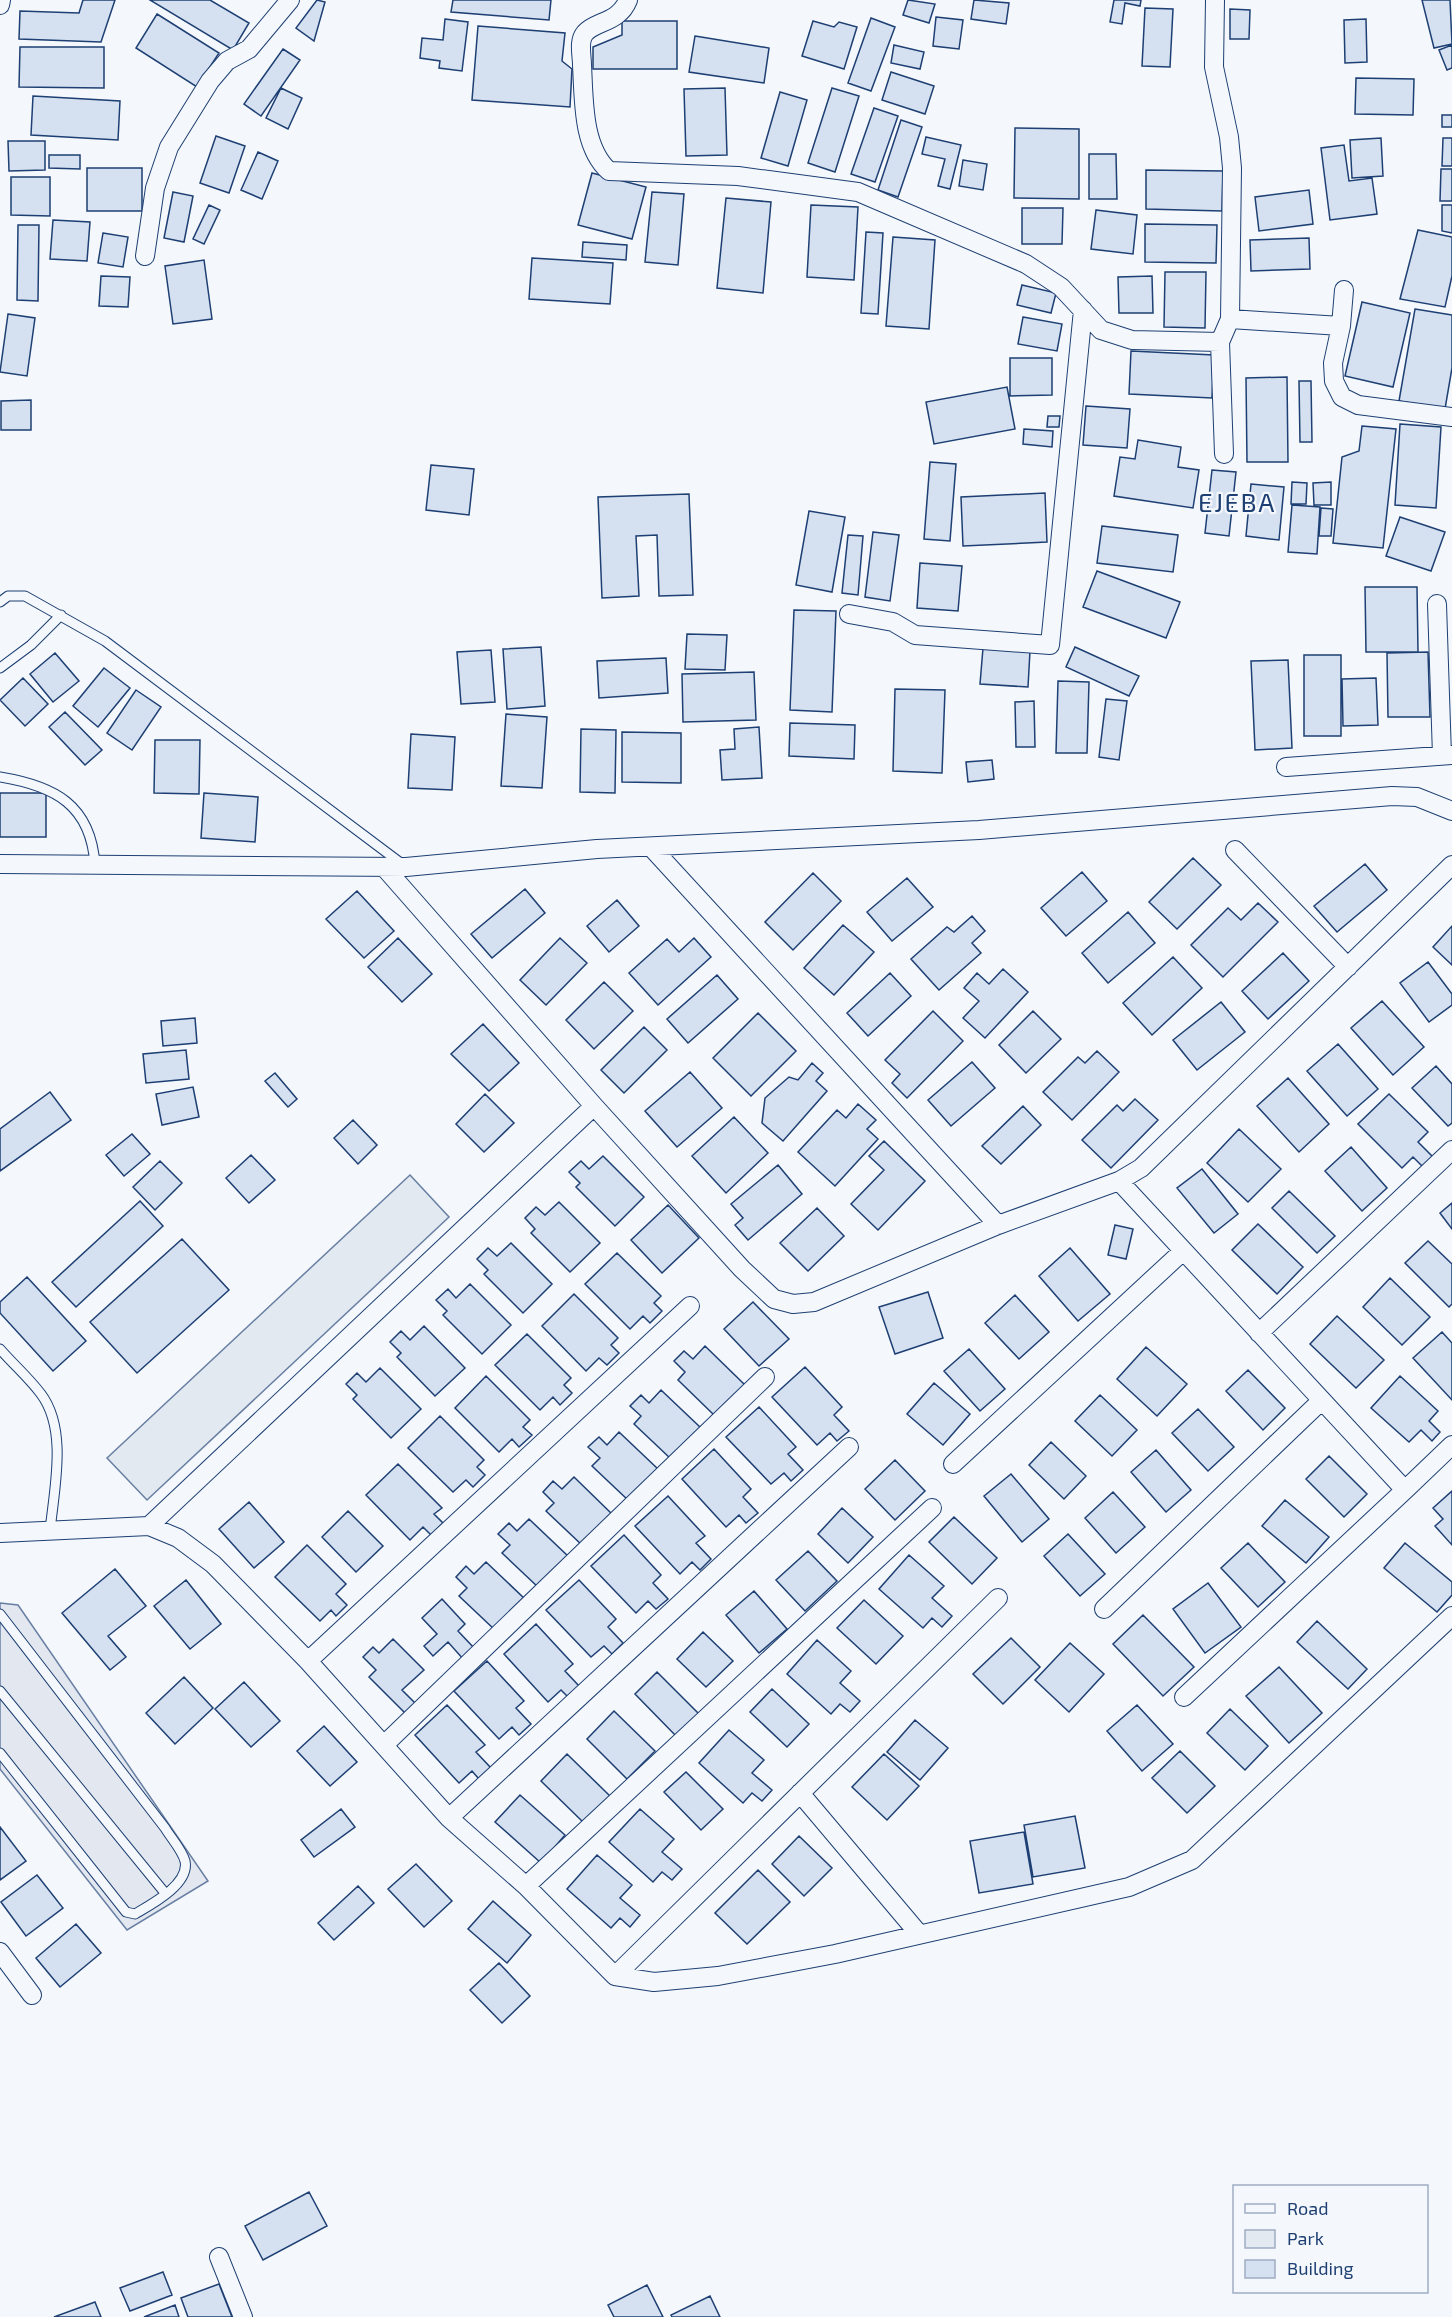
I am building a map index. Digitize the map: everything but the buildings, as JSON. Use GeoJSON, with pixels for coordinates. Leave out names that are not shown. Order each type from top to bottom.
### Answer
{"type":"FeatureCollection","features":[{"type":"Feature","properties":{"kind":"street"},"geometry":{"type":"LineString","coordinates":[[0,5],[1,0]]}},
{"type":"Feature","properties":{"kind":"street"},"geometry":{"type":"LineString","coordinates":[[145,256],[155,188],[169,147],[210,81],[227,61],[249,49],[290,0]]}},
{"type":"Feature","properties":{"kind":"street"},"geometry":{"type":"LineString","coordinates":[[628,0],[616,16],[589,29],[581,42],[584,110],[592,143],[601,164],[609,171],[738,176],[858,192],[1026,264],[1061,287],[1101,330],[1132,340],[1220,342]]}},
{"type":"Feature","properties":{"kind":"street"},"geometry":{"type":"LineString","coordinates":[[1215,0],[1214,67],[1229,137],[1232,168],[1230,319],[1220,342],[1224,454]]}},
{"type":"Feature","properties":{"kind":"street"},"geometry":{"type":"LineString","coordinates":[[1344,290],[1341,326],[1333,363],[1334,381],[1342,397],[1358,405],[1452,417]]}},
{"type":"Feature","properties":{"kind":"street"},"geometry":{"type":"LineString","coordinates":[[849,614],[893,622],[915,635],[1050,645],[1083,310]]}},
{"type":"Feature","properties":{"kind":"street"},"geometry":{"type":"LineString","coordinates":[[1230,319],[1341,326]]}},
{"type":"Feature","properties":{"kind":"street"},"geometry":{"type":"LineString","coordinates":[[1286,767],[1447,756],[1437,604]]}},
{"type":"Feature","properties":{"kind":"street"},"geometry":{"type":"LineString","coordinates":[[0,864],[406,867],[651,847],[979,830],[1392,796],[1417,797],[1452,811]]}},
{"type":"Feature","properties":{"kind":"street"},"geometry":{"type":"LineString","coordinates":[[651,847],[820,1028],[998,1225]]}},
{"type":"Feature","properties":{"kind":"street"},"geometry":{"type":"LineString","coordinates":[[1235,850],[1348,967]]}},
{"type":"Feature","properties":{"kind":"street"},"geometry":{"type":"LineString","coordinates":[[384,867],[594,1106],[742,1269],[774,1299],[793,1304],[814,1302],[998,1225],[1119,1181],[1141,1168],[1452,865]]}},
{"type":"Feature","properties":{"kind":"street"},"geometry":{"type":"LineString","coordinates":[[149,1526],[594,1106]]}},
{"type":"Feature","properties":{"kind":"street"},"geometry":{"type":"LineString","coordinates":[[1259,1333],[1452,1150]]}},
{"type":"Feature","properties":{"kind":"street"},"geometry":{"type":"LineString","coordinates":[[1119,1181],[1405,1490]]}},
{"type":"Feature","properties":{"kind":"street"},"geometry":{"type":"LineString","coordinates":[[953,1464],[1183,1251]]}},
{"type":"Feature","properties":{"kind":"street"},"geometry":{"type":"LineString","coordinates":[[308,1661],[690,1306]]}},
{"type":"Feature","properties":{"kind":"street"},"geometry":{"type":"LineString","coordinates":[[384,1744],[765,1377]]}},
{"type":"Feature","properties":{"kind":"street"},"geometry":{"type":"LineString","coordinates":[[1104,1609],[1321,1401]]}},
{"type":"Feature","properties":{"kind":"street"},"geometry":{"type":"LineString","coordinates":[[1184,1697],[1452,1445]]}},
{"type":"Feature","properties":{"kind":"street"},"geometry":{"type":"LineString","coordinates":[[449,1818],[849,1447]]}},
{"type":"Feature","properties":{"kind":"street"},"geometry":{"type":"LineString","coordinates":[[526,1886],[932,1508]]}},
{"type":"Feature","properties":{"kind":"street"},"geometry":{"type":"LineString","coordinates":[[0,1533],[149,1526],[178,1538],[213,1564],[308,1661],[449,1818],[526,1886],[615,1976],[654,1982],[718,1976],[1129,1887],[1192,1860],[1452,1616]]}},
{"type":"Feature","properties":{"kind":"street"},"geometry":{"type":"LineString","coordinates":[[615,1976],[998,1598]]}},
{"type":"Feature","properties":{"kind":"street"},"geometry":{"type":"LineString","coordinates":[[800,1793],[919,1934]]}},
{"type":"Feature","properties":{"kind":"street"},"geometry":{"type":"LineString","coordinates":[[0,1952],[32,1995]]}},
{"type":"Feature","properties":{"kind":"street"},"geometry":{"type":"LineString","coordinates":[[219,2257],[243,2317]]}},
{"type":"Feature","properties":{"kind":"lane"},"geometry":{"type":"LineString","coordinates":[[0,602],[9,596],[25,596],[105,641],[406,867]]}},
{"type":"Feature","properties":{"kind":"lane"},"geometry":{"type":"LineString","coordinates":[[0,668],[31,645],[61,615]]}},
{"type":"Feature","properties":{"kind":"lane"},"geometry":{"type":"LineString","coordinates":[[0,777],[23,781],[58,795],[84,820],[93,843],[95,865]]}},
{"type":"Feature","properties":{"kind":"lane"},"geometry":{"type":"LineString","coordinates":[[0,1349],[42,1396],[54,1424],[56,1464],[50,1531]]}},
{"type":"Feature","properties":{"kind":"lane"},"geometry":{"type":"LineString","coordinates":[[0,1614],[165,1828],[185,1859],[185,1871],[178,1882],[135,1914],[126,1912],[0,1753]]}},
{"type":"Feature","properties":{"kind":"lane"},"geometry":{"type":"LineString","coordinates":[[0,1691],[165,1893]]}},
{"type":"Feature","properties":{"kind":"green space"},"geometry":{"type":"Polygon","coordinates":[[[410,1175],[449,1217],[147,1500],[107,1458],[410,1175]]]}},
{"type":"Feature","properties":{"kind":"shaded area"},"geometry":{"type":"Polygon","coordinates":[[[0,1603],[18,1605],[208,1881],[127,1930],[0,1769],[0,1603]]]}},
{"type":"Feature","properties":{"kind":"district","name":"EJEBA"},"geometry":{"type":"Point","coordinates":[1237,501]}}]}
